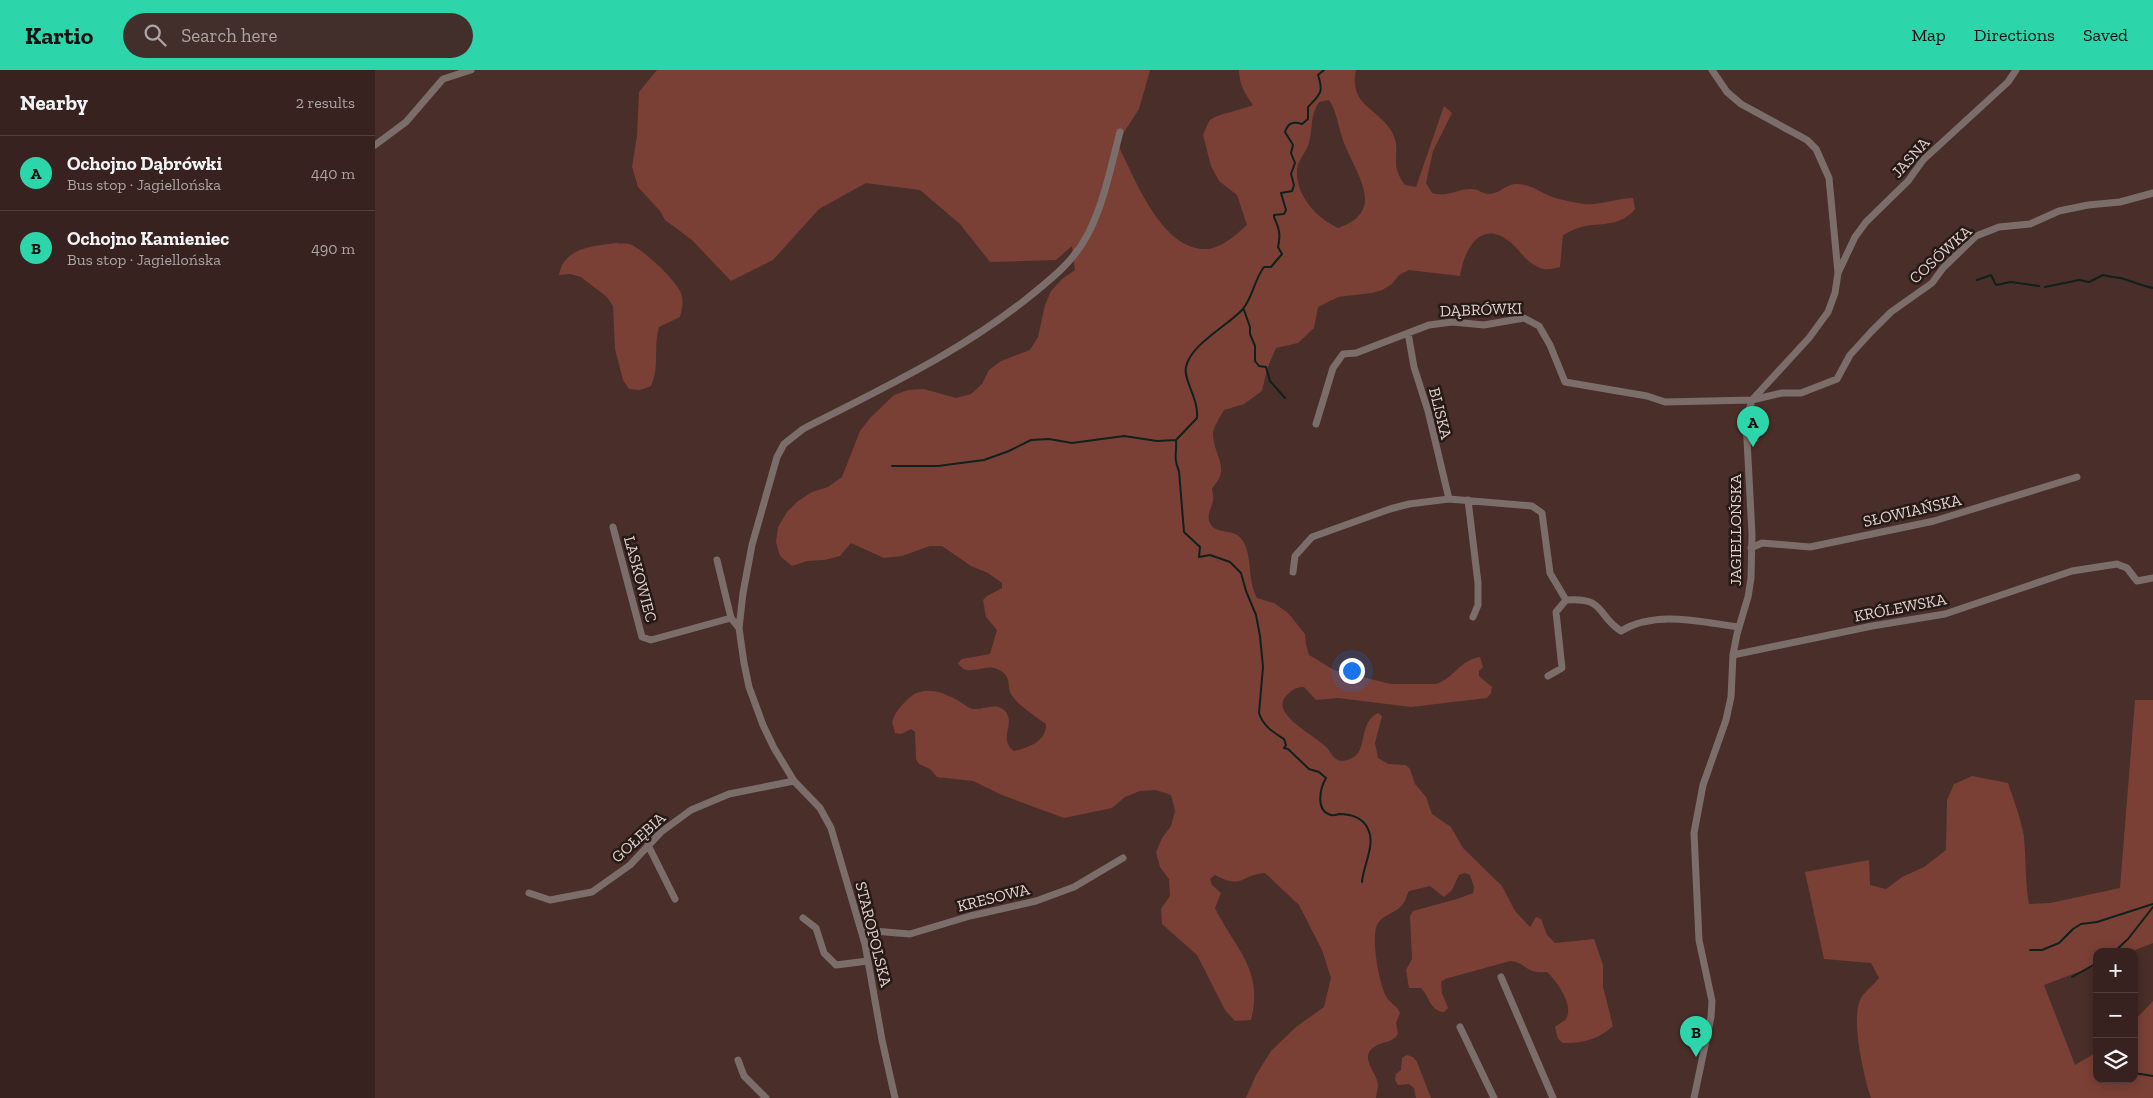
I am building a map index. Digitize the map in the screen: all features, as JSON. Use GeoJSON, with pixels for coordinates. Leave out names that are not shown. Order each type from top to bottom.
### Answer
{"type":"FeatureCollection","features":[{"type":"Feature","properties":{"kind":"street"},"geometry":{"type":"LineString","coordinates":[[375,145],[407,122],[443,79],[471,70]]}},
{"type":"Feature","properties":{"kind":"street"},"geometry":{"type":"LineString","coordinates":[[1712,70],[1727,92],[1741,104],[1807,140],[1816,149],[1829,178],[1838,273],[1835,293],[1828,312],[1809,338],[1751,400]]}},
{"type":"Feature","properties":{"kind":"street","name":"JASNA"},"geometry":{"type":"LineString","coordinates":[[1838,273],[1855,237],[1866,222],[1907,181],[1923,160],[2008,82],[2016,70]]}},
{"type":"Feature","properties":{"kind":"street"},"geometry":{"type":"LineString","coordinates":[[739,628],[752,545],[777,456],[785,444],[803,429],[968,342],[1003,318],[1069,264],[1088,234],[1102,196],[1120,132]]}},
{"type":"Feature","properties":{"kind":"street","name":"COSÓWKA"},"geometry":{"type":"LineString","coordinates":[[1751,400],[1782,394],[1801,393],[1837,379],[1851,356],[1871,332],[1891,312],[1932,283],[1943,268],[1975,236],[1999,227],[2030,224],[2059,212],[2088,205],[2120,202],[2153,193]]}},
{"type":"Feature","properties":{"kind":"street","name":"DĄBRÓWKI"},"geometry":{"type":"LineString","coordinates":[[1316,424],[1333,368],[1343,354],[1356,353],[1429,326],[1453,322],[1484,324],[1524,318],[1539,326],[1550,345],[1565,382],[1647,396],[1665,402],[1751,400]]}},
{"type":"Feature","properties":{"kind":"street","name":"BLISKA"},"geometry":{"type":"LineString","coordinates":[[1408,333],[1414,367],[1426,404],[1449,499]]}},
{"type":"Feature","properties":{"kind":"street","name":"JAGIELLOŃSKA"},"geometry":{"type":"LineString","coordinates":[[1694,1098],[1711,1017],[1712,1001],[1699,940],[1694,833],[1703,785],[1720,741],[1731,697],[1733,655],[1748,597],[1751,548],[1747,421],[1751,400]]}},
{"type":"Feature","properties":{"kind":"street","name":"SŁOWIAŃSKA"},"geometry":{"type":"LineString","coordinates":[[1751,548],[1762,543],[1810,547],[1934,521],[2077,477]]}},
{"type":"Feature","properties":{"kind":"street"},"geometry":{"type":"LineString","coordinates":[[1293,572],[1295,556],[1312,537],[1390,509],[1409,504],[1449,499],[1532,506],[1542,513],[1549,573],[1565,600]]}},
{"type":"Feature","properties":{"kind":"street"},"geometry":{"type":"LineString","coordinates":[[1468,500],[1478,583],[1478,606],[1473,617]]}},
{"type":"Feature","properties":{"kind":"street","name":"LASKOWIEC"},"geometry":{"type":"LineString","coordinates":[[613,527],[642,636],[651,640],[731,618]]}},
{"type":"Feature","properties":{"kind":"street"},"geometry":{"type":"LineString","coordinates":[[717,560],[731,618],[739,628]]}},
{"type":"Feature","properties":{"kind":"street","name":"KRÓLEWSKA"},"geometry":{"type":"LineString","coordinates":[[1733,655],[1873,626],[1945,614],[2072,571],[2117,564],[2127,568],[2137,581],[2153,578]]}},
{"type":"Feature","properties":{"kind":"street"},"geometry":{"type":"LineString","coordinates":[[1548,676],[1562,668],[1556,612],[1565,600],[1577,599],[1599,606],[1613,625],[1621,631],[1631,625],[1647,620],[1668,618],[1739,627]]}},
{"type":"Feature","properties":{"kind":"street","name":"STAROPOLSKA"},"geometry":{"type":"LineString","coordinates":[[739,628],[749,687],[773,748],[794,781],[820,808],[831,828],[861,930],[895,1098]]}},
{"type":"Feature","properties":{"kind":"street","name":"GOŁĘBIA"},"geometry":{"type":"LineString","coordinates":[[529,893],[550,900],[592,892],[630,865],[661,832],[691,810],[729,794],[794,781]]}},
{"type":"Feature","properties":{"kind":"street"},"geometry":{"type":"LineString","coordinates":[[648,845],[675,899]]}},
{"type":"Feature","properties":{"kind":"street","name":"KRESOWA"},"geometry":{"type":"LineString","coordinates":[[861,930],[909,934],[970,916],[1037,901],[1074,887],[1123,858]]}},
{"type":"Feature","properties":{"kind":"street"},"geometry":{"type":"LineString","coordinates":[[803,918],[816,928],[824,953],[835,965],[868,961]]}},
{"type":"Feature","properties":{"kind":"street"},"geometry":{"type":"LineString","coordinates":[[1501,977],[1553,1098]]}},
{"type":"Feature","properties":{"kind":"street"},"geometry":{"type":"LineString","coordinates":[[1460,1027],[1494,1098]]}},
{"type":"Feature","properties":{"kind":"street"},"geometry":{"type":"LineString","coordinates":[[738,1060],[744,1076],[766,1098]]}},
{"type":"Feature","properties":{"kind":"shaded area"},"geometry":{"type":"Polygon","coordinates":[[[657,70],[1150,70],[1139,109],[1117,143],[1140,191],[1162,224],[1174,237],[1188,246],[1210,249],[1233,237],[1247,225],[1237,195],[1219,181],[1211,166],[1203,135],[1210,120],[1213,118],[1253,105],[1243,89],[1239,70],[1356,70],[1355,82],[1361,100],[1381,118],[1393,134],[1396,147],[1397,170],[1405,185],[1416,187],[1444,106],[1452,113],[1433,151],[1426,183],[1432,193],[1448,194],[1473,189],[1491,194],[1518,184],[1531,187],[1558,199],[1584,204],[1633,198],[1635,209],[1624,218],[1612,223],[1585,226],[1563,235],[1560,267],[1546,269],[1538,267],[1530,262],[1509,241],[1499,235],[1490,234],[1475,240],[1465,256],[1460,276],[1409,270],[1399,275],[1392,284],[1382,290],[1338,297],[1318,307],[1314,328],[1298,343],[1276,348],[1267,369],[1262,391],[1244,404],[1224,410],[1217,423],[1213,436],[1221,469],[1218,481],[1212,488],[1213,499],[1209,517],[1213,527],[1235,534],[1243,541],[1248,555],[1252,584],[1257,598],[1274,603],[1288,613],[1305,634],[1309,655],[1334,670],[1391,684],[1436,684],[1442,682],[1467,662],[1480,657],[1483,667],[1479,671],[1479,676],[1492,687],[1491,693],[1487,698],[1411,707],[1338,698],[1316,700],[1304,687],[1301,687],[1287,695],[1283,702],[1283,709],[1295,723],[1325,746],[1334,757],[1342,761],[1356,756],[1362,744],[1367,724],[1378,713],[1382,716],[1375,743],[1378,758],[1388,764],[1406,765],[1410,769],[1415,784],[1426,797],[1432,814],[1451,827],[1463,848],[1502,886],[1515,911],[1530,927],[1536,917],[1541,919],[1547,935],[1555,943],[1594,939],[1603,965],[1603,987],[1613,1026],[1590,1040],[1577,1043],[1563,1043],[1558,1039],[1555,1027],[1565,1020],[1568,1015],[1567,1001],[1560,987],[1547,972],[1530,970],[1519,963],[1510,961],[1445,979],[1441,982],[1442,993],[1448,1008],[1444,1012],[1439,1011],[1433,1006],[1421,988],[1409,988],[1406,970],[1412,959],[1410,916],[1413,911],[1473,893],[1474,887],[1470,875],[1465,873],[1459,875],[1452,890],[1444,897],[1430,886],[1409,891],[1399,908],[1378,923],[1375,948],[1383,990],[1387,998],[1400,1013],[1396,1023],[1398,1034],[1396,1037],[1374,1047],[1368,1056],[1368,1061],[1377,1081],[1376,1098],[1246,1098],[1256,1075],[1271,1051],[1296,1027],[1324,1007],[1331,978],[1322,950],[1299,905],[1265,873],[1237,881],[1231,881],[1215,875],[1210,879],[1212,885],[1221,893],[1215,908],[1245,960],[1251,973],[1254,987],[1251,1020],[1235,1021],[1225,1010],[1197,955],[1162,924],[1161,909],[1170,896],[1169,879],[1160,867],[1156,852],[1162,838],[1171,826],[1175,811],[1171,795],[1156,790],[1140,791],[1125,797],[1112,808],[1064,818],[1002,795],[973,781],[937,777],[930,769],[919,764],[916,759],[915,732],[911,729],[901,734],[895,733],[892,722],[898,710],[907,700],[919,692],[933,691],[946,695],[973,709],[995,706],[1002,709],[1006,712],[1009,722],[1007,742],[1014,751],[1031,746],[1043,735],[1046,724],[1024,708],[1013,697],[1006,675],[992,668],[966,670],[958,663],[962,659],[990,654],[997,630],[986,617],[983,600],[1002,588],[1002,583],[988,573],[971,566],[942,546],[930,546],[902,556],[884,558],[851,543],[840,556],[824,560],[807,561],[792,566],[780,556],[776,542],[778,527],[787,512],[798,501],[812,492],[828,487],[842,477],[860,431],[870,418],[894,395],[908,390],[924,389],[956,398],[971,394],[982,384],[989,370],[1001,361],[1030,350],[1038,337],[1045,305],[1051,291],[1062,279],[1075,270],[1072,246],[1056,260],[990,262],[960,224],[920,190],[866,183],[819,209],[773,260],[731,281],[692,240],[665,220],[660,211],[638,187],[632,167],[637,136],[639,92],[657,70]],[[1329,100],[1319,102],[1316,107],[1309,143],[1298,164],[1297,171],[1300,189],[1309,205],[1330,224],[1338,228],[1353,221],[1362,212],[1365,201],[1360,177],[1343,140],[1329,100]]]}},
{"type":"Feature","properties":{"kind":"shaded area"},"geometry":{"type":"Polygon","coordinates":[[[617,243],[629,244],[650,258],[673,280],[681,293],[682,299],[680,317],[659,327],[656,342],[654,379],[651,386],[640,390],[629,389],[623,380],[615,349],[613,306],[607,297],[581,277],[570,274],[559,275],[562,266],[573,253],[589,247],[617,243]]]}},
{"type":"Feature","properties":{"kind":"shaded area"},"geometry":{"type":"Polygon","coordinates":[[[2135,700],[2153,700],[2153,943],[2138,949],[2093,948],[2093,967],[2044,985],[2075,1065],[2093,1054],[2093,1083],[2138,1083],[2138,1017],[2153,1001],[2153,1098],[1871,1098],[1859,1048],[1857,1019],[1861,998],[1879,978],[1871,963],[1824,959],[1805,872],[1869,860],[1870,885],[1886,889],[1902,877],[1924,867],[1946,850],[1947,800],[1954,784],[1972,776],[2008,783],[2024,837],[2029,904],[2050,903],[2120,888],[2135,700]]]}},
{"type":"Feature","properties":{"kind":"shaded area"},"geometry":{"type":"Polygon","coordinates":[[[1407,1055],[1413,1057],[1417,1062],[1431,1098],[1416,1098],[1414,1088],[1409,1084],[1398,1085],[1395,1080],[1396,1074],[1401,1070],[1402,1058],[1407,1055]]]}},
{"type":"Feature","properties":{"kind":"waterway"},"geometry":{"type":"LineString","coordinates":[[892,466],[938,466],[984,460],[1009,451],[1031,440],[1049,439],[1072,443],[1124,436],[1157,441],[1176,440],[1197,418],[1196,404],[1186,372],[1189,359],[1194,351],[1210,336],[1242,310],[1264,267],[1271,267],[1282,254],[1278,247],[1279,232],[1274,215],[1284,214],[1286,210],[1281,193],[1292,191],[1294,185],[1291,174],[1295,163],[1291,153],[1293,145],[1285,132],[1291,124],[1302,124],[1308,119],[1308,107],[1321,90],[1318,75],[1324,70]]}},
{"type":"Feature","properties":{"kind":"waterway"},"geometry":{"type":"LineString","coordinates":[[1977,280],[1991,275],[1996,285],[2011,282],[2039,286]]}},
{"type":"Feature","properties":{"kind":"waterway"},"geometry":{"type":"LineString","coordinates":[[2045,287],[2079,280],[2089,282],[2103,275],[2122,278],[2153,288]]}},
{"type":"Feature","properties":{"kind":"waterway"},"geometry":{"type":"LineString","coordinates":[[1244,310],[1255,346],[1255,361],[1259,366],[1266,367],[1270,381],[1285,398]]}},
{"type":"Feature","properties":{"kind":"waterway"},"geometry":{"type":"LineString","coordinates":[[1176,440],[1176,459],[1179,471],[1184,532],[1200,547],[1199,557],[1210,555],[1230,562],[1241,573],[1256,615],[1263,667],[1259,713],[1261,718],[1269,728],[1284,739],[1286,745],[1284,748],[1288,749],[1309,769],[1319,772],[1326,778],[1320,799],[1326,813],[1352,816],[1360,819],[1366,825],[1371,841],[1362,882]]}},
{"type":"Feature","properties":{"kind":"waterway"},"geometry":{"type":"LineString","coordinates":[[2030,950],[2042,950],[2059,943],[2081,924],[2097,922],[2153,904]]}},
{"type":"Feature","properties":{"kind":"waterway"},"geometry":{"type":"LineString","coordinates":[[2118,948],[2128,939],[2153,907]]}},
{"type":"Feature","properties":{"kind":"waterway"},"geometry":{"type":"LineString","coordinates":[[2072,977],[2093,965]]}},
{"type":"Feature","properties":{"kind":"waterway"},"geometry":{"type":"LineString","coordinates":[[2138,1074],[2153,1076]]}},
{"type":"Feature","properties":{"kind":"place","name":"Ochojno Dąbrówki"},"geometry":{"type":"Point","coordinates":[1753,447]}},
{"type":"Feature","properties":{"kind":"place","name":"Ochojno Kamieniec"},"geometry":{"type":"Point","coordinates":[1696,1057]}}]}
